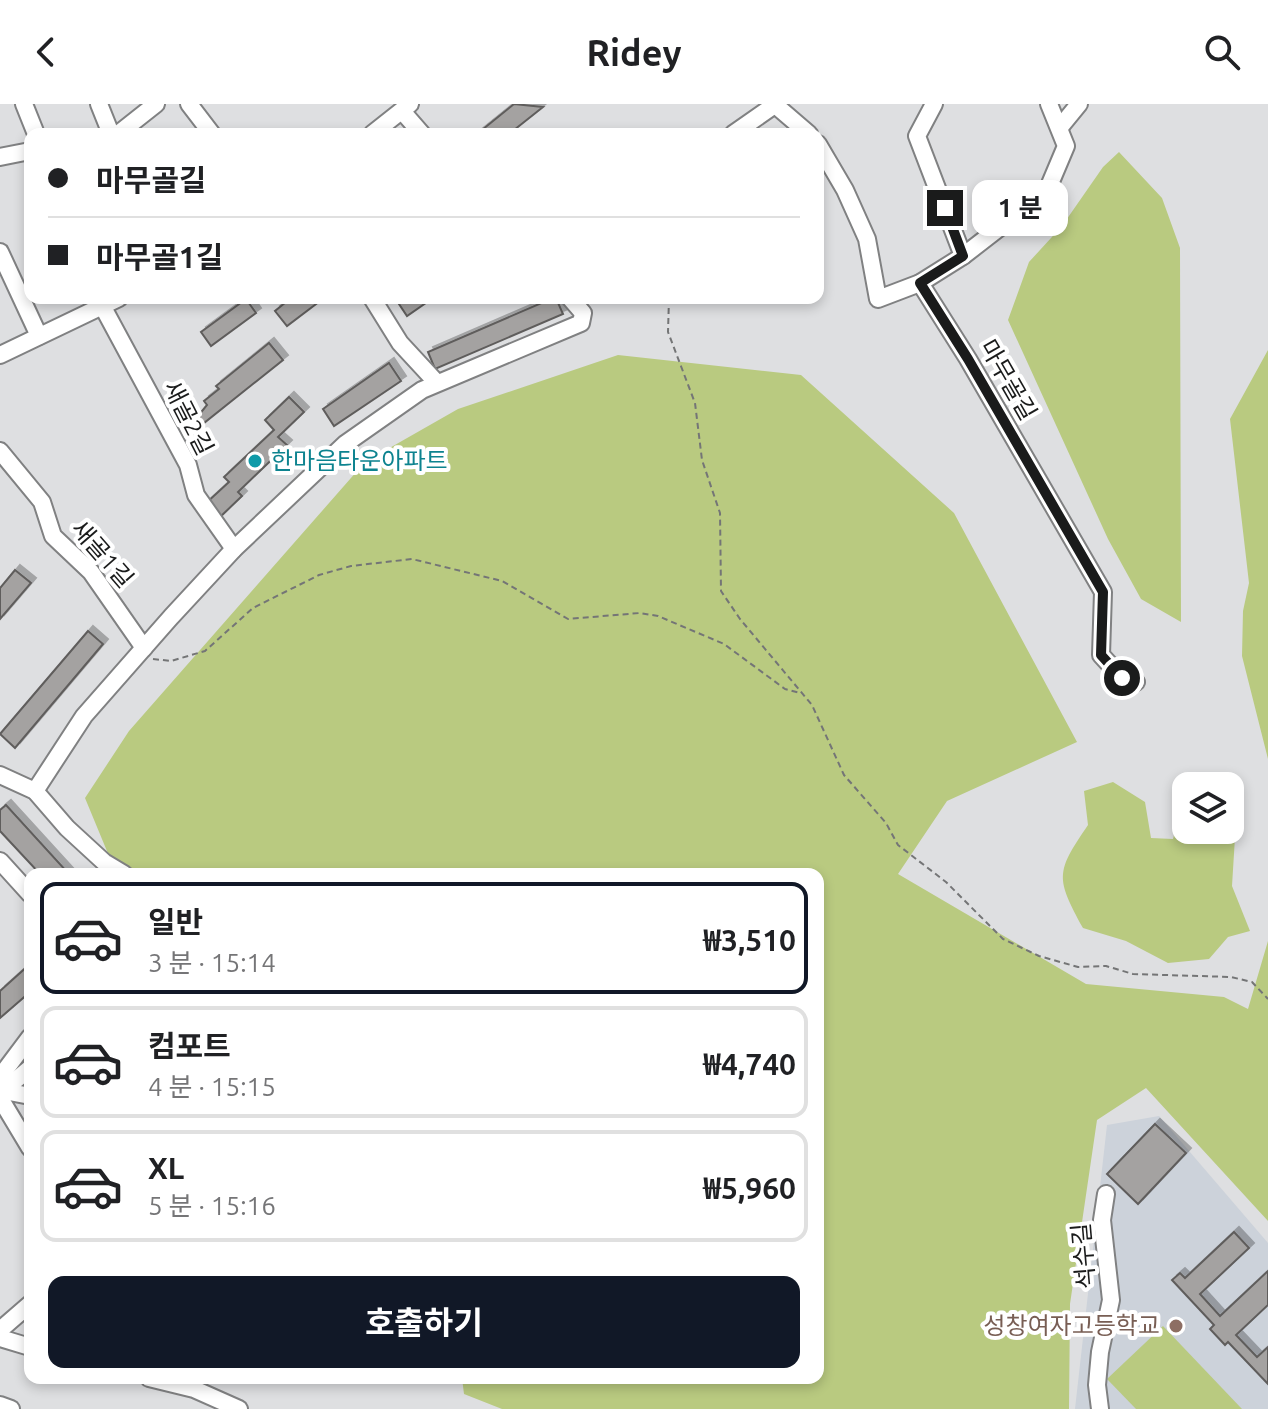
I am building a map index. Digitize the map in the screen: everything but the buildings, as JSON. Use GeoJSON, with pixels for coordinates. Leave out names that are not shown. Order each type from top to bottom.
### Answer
{"type":"FeatureCollection","features":[{"type":"Feature","properties":{"kind":"street"},"geometry":{"type":"LineString","coordinates":[[24,104],[34,128]]}},
{"type":"Feature","properties":{"kind":"street"},"geometry":{"type":"LineString","coordinates":[[99,104],[109,128]]}},
{"type":"Feature","properties":{"kind":"street"},"geometry":{"type":"LineString","coordinates":[[126,128],[156,104]]}},
{"type":"Feature","properties":{"kind":"street"},"geometry":{"type":"LineString","coordinates":[[189,104],[207,128]]}},
{"type":"Feature","properties":{"kind":"street"},"geometry":{"type":"LineString","coordinates":[[741,128],[775,104],[802,128]]}},
{"type":"Feature","properties":{"kind":"street"},"geometry":{"type":"LineString","coordinates":[[934,104],[917,136],[963,256]]}},
{"type":"Feature","properties":{"kind":"street"},"geometry":{"type":"LineString","coordinates":[[824,154],[845,190],[867,239],[878,299],[920,283],[963,256],[1047,191],[1066,146],[1061,126],[1049,104]]}},
{"type":"Feature","properties":{"kind":"street"},"geometry":{"type":"LineString","coordinates":[[1061,126],[1079,104]]}},
{"type":"Feature","properties":{"kind":"street"},"geometry":{"type":"LineString","coordinates":[[380,128],[406,108],[418,128]]}},
{"type":"Feature","properties":{"kind":"street"},"geometry":{"type":"LineString","coordinates":[[0,157],[24,152]]}},
{"type":"Feature","properties":{"kind":"street"},"geometry":{"type":"LineString","coordinates":[[0,252],[24,304]]}},
{"type":"Feature","properties":{"kind":"street","name":"마무골길"},"geometry":{"type":"LineString","coordinates":[[920,283],[968,359],[1103,592],[1101,655],[1122,678],[1136,682]]}},
{"type":"Feature","properties":{"kind":"street"},"geometry":{"type":"LineString","coordinates":[[24,304],[39,336]]}},
{"type":"Feature","properties":{"kind":"street"},"geometry":{"type":"LineString","coordinates":[[0,355],[98,304]]}},
{"type":"Feature","properties":{"kind":"street","name":"새골2길"},"geometry":{"type":"LineString","coordinates":[[101,304],[188,465],[196,495],[234,549]]}},
{"type":"Feature","properties":{"kind":"street"},"geometry":{"type":"LineString","coordinates":[[376,304],[400,343],[437,383]]}},
{"type":"Feature","properties":{"kind":"street"},"geometry":{"type":"LineString","coordinates":[[35,791],[84,716],[144,648],[234,549],[345,444],[422,390],[581,323],[583,313],[575,304]]}},
{"type":"Feature","properties":{"kind":"street","name":"새골1길"},"geometry":{"type":"LineString","coordinates":[[0,451],[42,502],[53,536],[91,572],[144,648]]}},
{"type":"Feature","properties":{"kind":"street"},"geometry":{"type":"LineString","coordinates":[[0,775],[35,791],[67,828],[114,868]]}},
{"type":"Feature","properties":{"kind":"street"},"geometry":{"type":"LineString","coordinates":[[0,861],[24,887]]}},
{"type":"Feature","properties":{"kind":"street"},"geometry":{"type":"LineString","coordinates":[[1,1089],[24,1048]]}},
{"type":"Feature","properties":{"kind":"street"},"geometry":{"type":"LineString","coordinates":[[1,1089],[24,1072]]}},
{"type":"Feature","properties":{"kind":"street"},"geometry":{"type":"LineString","coordinates":[[1,1089],[24,1099]]}},
{"type":"Feature","properties":{"kind":"street"},"geometry":{"type":"LineString","coordinates":[[1,1089],[24,1136]]}},
{"type":"Feature","properties":{"kind":"street","name":"석수길"},"geometry":{"type":"LineString","coordinates":[[1100,1409],[1099,1363],[1111,1300],[1102,1220],[1106,1194]]}},
{"type":"Feature","properties":{"kind":"street"},"geometry":{"type":"LineString","coordinates":[[0,1330],[24,1309]]}},
{"type":"Feature","properties":{"kind":"street"},"geometry":{"type":"LineString","coordinates":[[0,1338],[24,1345]]}},
{"type":"Feature","properties":{"kind":"street"},"geometry":{"type":"LineString","coordinates":[[192,1384],[239,1409]]}},
{"type":"Feature","properties":{"kind":"street"},"geometry":{"type":"LineString","coordinates":[[0,1405],[11,1409]]}},
{"type":"Feature","properties":{"kind":"path"},"geometry":{"type":"LineString","coordinates":[[669,304],[668,332],[695,403],[702,460],[720,513],[721,591],[740,619],[812,705],[844,775],[886,823],[898,845],[946,882],[1003,939],[1039,956],[1078,967],[1106,966],[1133,974],[1231,977],[1252,982],[1268,999]]}},
{"type":"Feature","properties":{"kind":"path"},"geometry":{"type":"LineString","coordinates":[[144,648],[153,659],[171,661],[205,651],[253,608],[319,575],[351,566],[412,559],[502,581],[568,619],[640,613],[658,616],[724,644],[785,689],[801,693]]}},
{"type":"Feature","properties":{"kind":"shaded area","name":"성창여자고등학교"},"geometry":{"type":"Polygon","coordinates":[[[1159,1116],[1268,1243],[1268,1409],[1075,1409],[1107,1125],[1159,1116]]]}},
{"type":"Feature","properties":{"kind":"green space"},"geometry":{"type":"Polygon","coordinates":[[[1119,152],[1162,198],[1180,248],[1181,622],[1141,599],[1108,539],[1008,320],[1029,262],[1062,226],[1103,167],[1119,152]]]}},
{"type":"Feature","properties":{"kind":"green space"},"geometry":{"type":"Polygon","coordinates":[[[1268,350],[1268,759],[1242,656],[1243,611],[1249,583],[1230,419],[1268,350]]]}},
{"type":"Feature","properties":{"kind":"green space"},"geometry":{"type":"Polygon","coordinates":[[[618,355],[801,375],[954,513],[1077,742],[947,801],[898,874],[1086,984],[1224,997],[1248,1009],[1268,941],[1268,1221],[1146,1088],[1097,1120],[1070,1304],[1069,1409],[502,1409],[464,1394],[463,1384],[824,1384],[824,868],[129,868],[109,856],[85,798],[129,731],[365,462],[458,409],[618,355]]]}},
{"type":"Feature","properties":{"kind":"green space"},"geometry":{"type":"Polygon","coordinates":[[[1113,782],[1145,802],[1151,838],[1172,839],[1172,844],[1235,844],[1232,886],[1250,931],[1228,937],[1209,959],[1168,963],[1126,941],[1083,928],[1068,898],[1063,876],[1070,854],[1088,825],[1084,791],[1113,782]]]}},
{"type":"Feature","properties":{"kind":"green space"},"geometry":{"type":"Polygon","coordinates":[[[1163,1326],[1242,1409],[1136,1409],[1107,1379],[1163,1326]]]}},
{"type":"Feature","properties":{"kind":"place","name":"한마음타운아파트"},"geometry":{"type":"Point","coordinates":[255,461]}},
{"type":"Feature","properties":{"kind":"place","name":"성창여자고등학교"},"geometry":{"type":"Point","coordinates":[1176,1326]}},
{"type":"Feature","properties":{"kind":"route"},"geometry":{"type":"LineString","coordinates":[[945,208],[963,256],[920,283],[968,359],[1103,592],[1099,626],[1101,655],[1122,678]]}}]}
